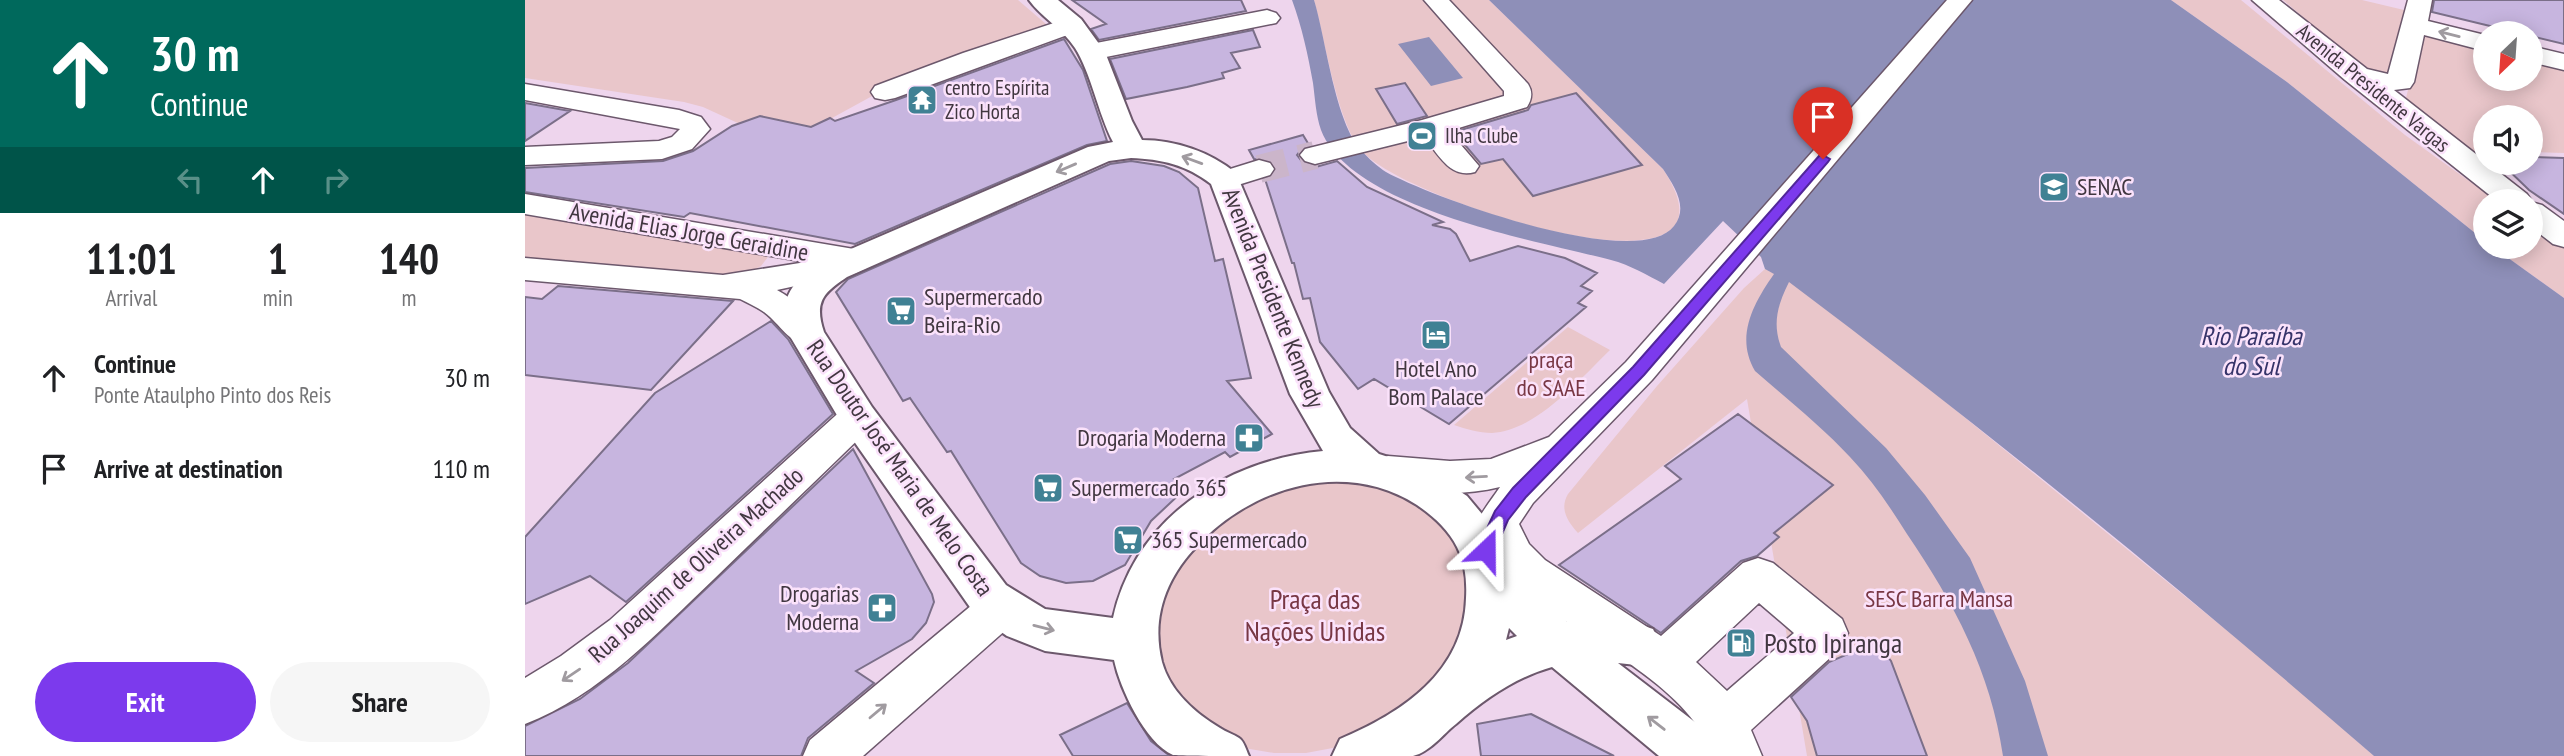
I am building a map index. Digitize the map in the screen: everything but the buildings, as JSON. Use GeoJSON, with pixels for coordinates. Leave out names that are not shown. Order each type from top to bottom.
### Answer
{"type":"FeatureCollection","features":[{"type":"Feature","properties":{"kind":"main road"},"geometry":{"type":"LineString","coordinates":[[1042,0],[1072,25],[1091,52],[1117,121],[1131,147]]}},
{"type":"Feature","properties":{"kind":"main road","name":"Avenida Presidente Kennedy"},"geometry":{"type":"LineString","coordinates":[[1131,147],[1171,153],[1197,162],[1225,180],[1310,394],[1336,439],[1372,468]]}},
{"type":"Feature","properties":{"kind":"main road","name":"Rua Doutor José Maria de Melo Costa"},"geometry":{"type":"LineString","coordinates":[[1131,147],[1098,154],[849,262],[815,282],[806,293],[801,310],[806,333],[858,417],[978,586],[1000,608],[1023,622],[1045,629],[1135,642]]}},
{"type":"Feature","properties":{"kind":"main road"},"geometry":{"type":"LineString","coordinates":[[1223,756],[1191,740],[1168,720],[1150,696],[1140,670],[1135,642],[1137,614],[1145,586],[1176,537],[1198,516],[1223,498],[1250,484],[1308,467],[1372,468],[1408,479],[1434,493],[1456,511],[1473,533],[1492,542],[1508,595],[1557,643],[1720,746]]}},
{"type":"Feature","properties":{"kind":"main road"},"geometry":{"type":"LineString","coordinates":[[1444,702],[1473,664],[1488,624],[1492,542]]}},
{"type":"Feature","properties":{"kind":"main road"},"geometry":{"type":"LineString","coordinates":[[1358,756],[1389,743],[1419,724],[1444,702],[1505,663],[1557,643],[1594,639],[1649,654]]}},
{"type":"Feature","properties":{"kind":"street"},"geometry":{"type":"LineString","coordinates":[[1720,746],[1710,706],[1649,654],[1531,573],[1506,542],[1492,542],[1520,492],[1639,371],[1960,0]]}},
{"type":"Feature","properties":{"kind":"street","name":"Avenida Presidente Vargas"},"geometry":{"type":"LineString","coordinates":[[2263,0],[2501,189]]}},
{"type":"Feature","properties":{"kind":"street"},"geometry":{"type":"LineString","coordinates":[[1315,155],[1431,127],[1517,101],[1520,94],[1436,1]]}},
{"type":"Feature","properties":{"kind":"street"},"geometry":{"type":"LineString","coordinates":[[2354,74],[2382,82],[2400,82],[2417,13],[2473,38]]}},
{"type":"Feature","properties":{"kind":"street"},"geometry":{"type":"LineString","coordinates":[[1091,52],[1267,18]]}},
{"type":"Feature","properties":{"kind":"street"},"geometry":{"type":"LineString","coordinates":[[885,92],[1072,25]]}},
{"type":"Feature","properties":{"kind":"street"},"geometry":{"type":"LineString","coordinates":[[2543,57],[2564,62]]}},
{"type":"Feature","properties":{"kind":"street"},"geometry":{"type":"LineString","coordinates":[[525,92],[679,119],[695,127],[695,133],[687,140],[675,146],[655,150],[525,156]]}},
{"type":"Feature","properties":{"kind":"street"},"geometry":{"type":"LineString","coordinates":[[1431,127],[1464,166]]}},
{"type":"Feature","properties":{"kind":"street"},"geometry":{"type":"LineString","coordinates":[[1225,180],[1259,169]]}},
{"type":"Feature","properties":{"kind":"street","name":"Avenida Elias Jorge Geraidine"},"geometry":{"type":"LineString","coordinates":[[525,204],[849,262]]}},
{"type":"Feature","properties":{"kind":"street"},"geometry":{"type":"LineString","coordinates":[[2543,221],[2564,237]]}},
{"type":"Feature","properties":{"kind":"street"},"geometry":{"type":"LineString","coordinates":[[703,283],[785,278],[849,262]]}},
{"type":"Feature","properties":{"kind":"street"},"geometry":{"type":"LineString","coordinates":[[525,269],[731,285],[756,291],[776,304],[806,333]]}},
{"type":"Feature","properties":{"kind":"street","name":"Rua Joaquim de Oliveira Machado"},"geometry":{"type":"LineString","coordinates":[[525,702],[543,694],[588,664],[626,634],[858,417]]}},
{"type":"Feature","properties":{"kind":"street"},"geometry":{"type":"LineString","coordinates":[[1372,468],[1430,477],[1485,477],[1515,470],[1582,431]]}},
{"type":"Feature","properties":{"kind":"street"},"geometry":{"type":"LineString","coordinates":[[1649,654],[1758,576],[1826,633],[1720,746]]}},
{"type":"Feature","properties":{"kind":"street"},"geometry":{"type":"LineString","coordinates":[[827,756],[1000,608]]}},
{"type":"Feature","properties":{"kind":"green space"},"geometry":{"type":"Polygon","coordinates":[[[525,0],[1018,0],[1053,30],[885,89],[812,129],[753,130],[703,107],[684,102],[525,78],[525,0]]]}},
{"type":"Feature","properties":{"kind":"green space","name":"Ilha Clube"},"geometry":{"type":"Polygon","coordinates":[[[1314,0],[1489,0],[1663,169],[1679,212],[1662,235],[1621,241],[1564,233],[1501,217],[1440,195],[1391,172],[1362,151],[1345,121],[1314,0]]]}},
{"type":"Feature","properties":{"kind":"green space"},"geometry":{"type":"Polygon","coordinates":[[[2171,0],[2241,0],[2405,135],[2480,189],[2473,189],[2473,231],[2287,82],[2171,0]]]}},
{"type":"Feature","properties":{"kind":"green space"},"geometry":{"type":"Polygon","coordinates":[[[2283,0],[2362,0],[2404,10],[2392,76],[2369,74],[2283,0]]]}},
{"type":"Feature","properties":{"kind":"green space"},"geometry":{"type":"Polygon","coordinates":[[[2423,30],[2473,43],[2473,91],[2543,91],[2543,61],[2564,66],[2564,153],[2543,152],[2543,105],[2473,105],[2471,151],[2406,98],[2423,30]]]}},
{"type":"Feature","properties":{"kind":"green space"},"geometry":{"type":"Polygon","coordinates":[[[525,210],[766,253],[768,257],[761,266],[747,274],[679,277],[525,257],[525,210]]]}},
{"type":"Feature","properties":{"kind":"green space"},"geometry":{"type":"Polygon","coordinates":[[[2543,233],[2564,248],[2564,298],[2510,259],[2543,259],[2543,233]]]}},
{"type":"Feature","properties":{"kind":"green space","name":"SESC Barra Mansa"},"geometry":{"type":"Polygon","coordinates":[[[1765,269],[1789,281],[1915,377],[2272,667],[2374,756],[1807,756],[1747,399],[1578,533],[1568,520],[1564,505],[1568,494],[1657,386],[1744,288],[1765,269]]]}},
{"type":"Feature","properties":{"kind":"green space","name":"praça do SAAE"},"geometry":{"type":"Polygon","coordinates":[[[1568,327],[1610,350],[1556,402],[1541,414],[1508,430],[1487,433],[1454,425],[1568,327]]]}},
{"type":"Feature","properties":{"kind":"green space","name":"Praça das Nações Unidas"},"geometry":{"type":"Polygon","coordinates":[[[1309,481],[1361,481],[1407,495],[1444,523],[1467,562],[1472,608],[1442,681],[1338,747],[1306,753],[1274,753],[1244,748],[1174,703],[1151,632],[1175,560],[1234,506],[1309,481]]]}},
{"type":"Feature","properties":{"kind":"water","name":"Rio Paraíba do Sul"},"geometry":{"type":"Polygon","coordinates":[[[1292,0],[1314,0],[1332,80],[1345,121],[1362,151],[1383,170],[1445,198],[1533,226],[1620,241],[1653,238],[1674,226],[1680,204],[1671,182],[1663,169],[1489,0],[2171,0],[2287,82],[2473,231],[2473,259],[2510,259],[2564,298],[2564,756],[2374,756],[2086,514],[1789,282],[1777,314],[1781,347],[1886,448],[1925,495],[1970,558],[2025,681],[2048,756],[2003,756],[1990,696],[1980,667],[1955,612],[1924,560],[1858,466],[1816,424],[1755,371],[1747,346],[1749,321],[1759,297],[1774,274],[1765,269],[1761,257],[1723,221],[1664,284],[1618,262],[1450,218],[1407,201],[1369,181],[1339,157],[1321,130],[1299,20],[1292,0]]]}},
{"type":"Feature","properties":{"kind":"water"},"geometry":{"type":"Polygon","coordinates":[[[1429,37],[1463,78],[1431,86],[1398,44],[1429,37]]]}},
{"type":"Feature","properties":{"kind":"tunnel"},"geometry":{"type":"LineString","coordinates":[[1259,169],[1315,155]]}},
{"type":"Feature","properties":{"kind":"place","name":"centro Espírita Zico Horta"},"geometry":{"type":"Point","coordinates":[922,100]}},
{"type":"Feature","properties":{"kind":"place","name":"Ilha Clube"},"geometry":{"type":"Point","coordinates":[1422,136]}},
{"type":"Feature","properties":{"kind":"place","name":"SENAC"},"geometry":{"type":"Point","coordinates":[2054,187]}},
{"type":"Feature","properties":{"kind":"place","name":"Supermercado Beira-Rio"},"geometry":{"type":"Point","coordinates":[901,311]}},
{"type":"Feature","properties":{"kind":"place","name":"Hotel Ano Bom Palace"},"geometry":{"type":"Point","coordinates":[1436,335]}},
{"type":"Feature","properties":{"kind":"place","name":"Drogaria Moderna"},"geometry":{"type":"Point","coordinates":[1249,438]}},
{"type":"Feature","properties":{"kind":"place","name":"Supermercado 365"},"geometry":{"type":"Point","coordinates":[1048,488]}},
{"type":"Feature","properties":{"kind":"place","name":"365 Supermercado"},"geometry":{"type":"Point","coordinates":[1128,540]}},
{"type":"Feature","properties":{"kind":"place","name":"Drogarias Moderna"},"geometry":{"type":"Point","coordinates":[882,608]}},
{"type":"Feature","properties":{"kind":"place","name":"Posto Ipiranga"},"geometry":{"type":"Point","coordinates":[1741,643]}},
{"type":"Feature","properties":{"kind":"route"},"geometry":{"type":"LineString","coordinates":[[1486,550],[1501,516],[1520,492],[1639,371],[1823,159]]}}]}
